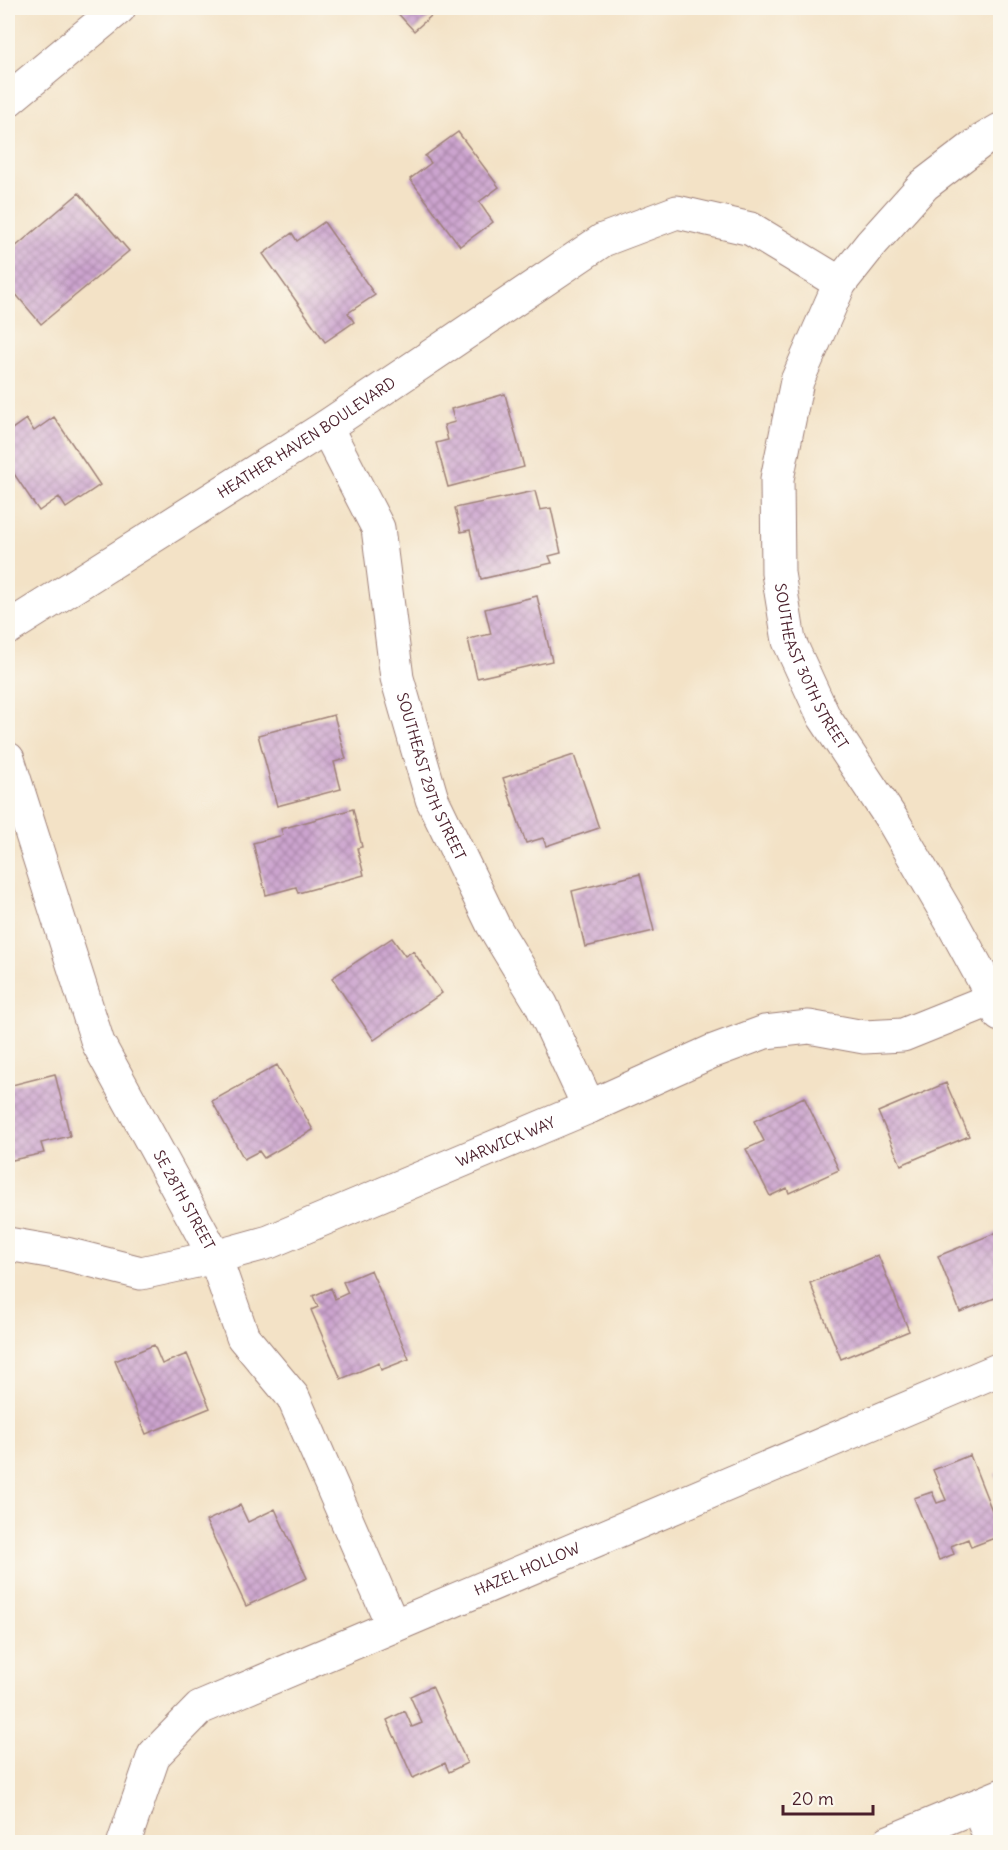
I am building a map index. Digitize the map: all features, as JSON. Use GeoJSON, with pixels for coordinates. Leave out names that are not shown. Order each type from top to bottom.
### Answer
{"type":"FeatureCollection","features":[{"type":"Feature","properties":{"kind":"street"},"geometry":{"type":"LineString","coordinates":[[8,100],[119,8]]}},
{"type":"Feature","properties":{"kind":"street","name":"SOUTHEAST 30TH STREET"},"geometry":{"type":"LineString","coordinates":[[998,1004],[893,821],[824,717],[789,641],[778,573],[777,479],[797,381],[840,284],[871,244],[924,184],[1000,130]]}},
{"type":"Feature","properties":{"kind":"street","name":"HEATHER HAVEN BOULEVARD"},"geometry":{"type":"LineString","coordinates":[[8,628],[326,427],[603,240],[677,213],[751,230],[840,284]]}},
{"type":"Feature","properties":{"kind":"street","name":"SOUTHEAST 29TH STREET"},"geometry":{"type":"LineString","coordinates":[[326,427],[378,528],[397,678],[432,799],[493,925],[542,1004],[589,1107]]}},
{"type":"Feature","properties":{"kind":"street","name":"SE 28TH STREET"},"geometry":{"type":"LineString","coordinates":[[8,759],[98,1042],[215,1257],[243,1337],[293,1397],[393,1626]]}},
{"type":"Feature","properties":{"kind":"street","name":"WARWICK WAY"},"geometry":{"type":"LineString","coordinates":[[8,1244],[66,1254],[141,1273],[215,1257],[269,1242],[589,1107],[711,1052],[765,1032],[808,1027],[864,1037],[903,1035],[998,1004]]}},
{"type":"Feature","properties":{"kind":"street","name":"HAZEL HOLLOW"},"geometry":{"type":"LineString","coordinates":[[124,1842],[154,1755],[200,1708],[1000,1369]]}},
{"type":"Feature","properties":{"kind":"street"},"geometry":{"type":"LineString","coordinates":[[889,1842],[988,1801],[992,1842]]}},
{"type":"Feature","properties":{"kind":"building"},"geometry":{"type":"Polygon","coordinates":[[[393,8],[440,8],[414,31],[393,8]]]}},
{"type":"Feature","properties":{"kind":"building"},"geometry":{"type":"Polygon","coordinates":[[[458,132],[499,187],[479,202],[493,222],[460,246],[410,179],[431,163],[425,156],[458,132]]]}},
{"type":"Feature","properties":{"kind":"building"},"geometry":{"type":"Polygon","coordinates":[[[79,193],[129,251],[41,324],[8,285],[8,253],[79,193]]]}},
{"type":"Feature","properties":{"kind":"building"},"geometry":{"type":"Polygon","coordinates":[[[324,222],[375,295],[348,313],[354,322],[325,342],[263,254],[292,233],[297,241],[324,222]]]}},
{"type":"Feature","properties":{"kind":"building"},"geometry":{"type":"Polygon","coordinates":[[[505,394],[524,467],[448,487],[436,443],[448,440],[444,425],[455,422],[451,409],[505,394]]]}},
{"type":"Feature","properties":{"kind":"building"},"geometry":{"type":"Polygon","coordinates":[[[54,417],[100,485],[66,508],[59,497],[39,511],[8,465],[8,448],[11,446],[8,432],[26,419],[34,431],[54,417]]]}},
{"type":"Feature","properties":{"kind":"building"},"geometry":{"type":"Polygon","coordinates":[[[535,491],[540,510],[551,508],[561,553],[549,556],[552,563],[481,579],[470,530],[461,532],[455,508],[535,491]]]}},
{"type":"Feature","properties":{"kind":"building"},"geometry":{"type":"Polygon","coordinates":[[[537,596],[552,661],[477,678],[468,639],[491,634],[485,609],[537,596]]]}},
{"type":"Feature","properties":{"kind":"building"},"geometry":{"type":"Polygon","coordinates":[[[334,715],[346,759],[334,762],[341,789],[277,806],[258,735],[334,715]]]}},
{"type":"Feature","properties":{"kind":"building"},"geometry":{"type":"Polygon","coordinates":[[[574,755],[599,828],[546,846],[543,838],[526,843],[503,778],[574,755]]]}},
{"type":"Feature","properties":{"kind":"building"},"geometry":{"type":"Polygon","coordinates":[[[353,809],[362,847],[357,848],[364,875],[298,893],[296,887],[266,895],[253,843],[283,835],[281,829],[353,809]]]}},
{"type":"Feature","properties":{"kind":"building"},"geometry":{"type":"Polygon","coordinates":[[[640,874],[654,931],[585,947],[572,891],[640,874]]]}},
{"type":"Feature","properties":{"kind":"building"},"geometry":{"type":"Polygon","coordinates":[[[392,938],[405,956],[413,951],[442,993],[374,1040],[332,978],[392,938]]]}},
{"type":"Feature","properties":{"kind":"building"},"geometry":{"type":"Polygon","coordinates":[[[277,1065],[313,1130],[264,1158],[259,1151],[244,1159],[212,1101],[277,1065]]]}},
{"type":"Feature","properties":{"kind":"building"},"geometry":{"type":"Polygon","coordinates":[[[55,1074],[70,1136],[41,1143],[44,1153],[8,1161],[8,1086],[55,1074]]]}},
{"type":"Feature","properties":{"kind":"building"},"geometry":{"type":"Polygon","coordinates":[[[946,1083],[969,1136],[901,1165],[878,1112],[946,1083]]]}},
{"type":"Feature","properties":{"kind":"building"},"geometry":{"type":"Polygon","coordinates":[[[804,1097],[839,1170],[789,1193],[787,1188],[770,1196],[746,1149],[764,1141],[754,1121],[804,1097]]]}},
{"type":"Feature","properties":{"kind":"building"},"geometry":{"type":"Polygon","coordinates":[[[1000,1231],[1000,1296],[960,1312],[938,1256],[1000,1231]]]}},
{"type":"Feature","properties":{"kind":"building"},"geometry":{"type":"Polygon","coordinates":[[[878,1255],[909,1331],[841,1359],[810,1283],[878,1255]]]}},
{"type":"Feature","properties":{"kind":"building"},"geometry":{"type":"Polygon","coordinates":[[[371,1270],[409,1359],[381,1370],[379,1363],[341,1379],[311,1310],[318,1307],[313,1296],[331,1288],[335,1299],[348,1293],[343,1282],[371,1270]]]}},
{"type":"Feature","properties":{"kind":"building"},"geometry":{"type":"Polygon","coordinates":[[[154,1345],[162,1364],[187,1354],[210,1408],[146,1434],[115,1361],[154,1345]]]}},
{"type":"Feature","properties":{"kind":"building"},"geometry":{"type":"Polygon","coordinates":[[[970,1455],[1000,1536],[971,1547],[968,1539],[951,1546],[954,1554],[939,1560],[914,1498],[932,1492],[937,1503],[946,1500],[933,1470],[970,1455]]]}},
{"type":"Feature","properties":{"kind":"building"},"geometry":{"type":"Polygon","coordinates":[[[1000,1472],[1000,1488],[995,1474],[1000,1472]]]}},
{"type":"Feature","properties":{"kind":"building"},"geometry":{"type":"Polygon","coordinates":[[[240,1505],[248,1522],[275,1509],[307,1578],[246,1606],[206,1521],[240,1505]]]}},
{"type":"Feature","properties":{"kind":"building"},"geometry":{"type":"Polygon","coordinates":[[[432,1686],[467,1763],[449,1772],[445,1763],[413,1778],[387,1720],[405,1711],[412,1727],[422,1723],[410,1696],[432,1686]]]}}]}
